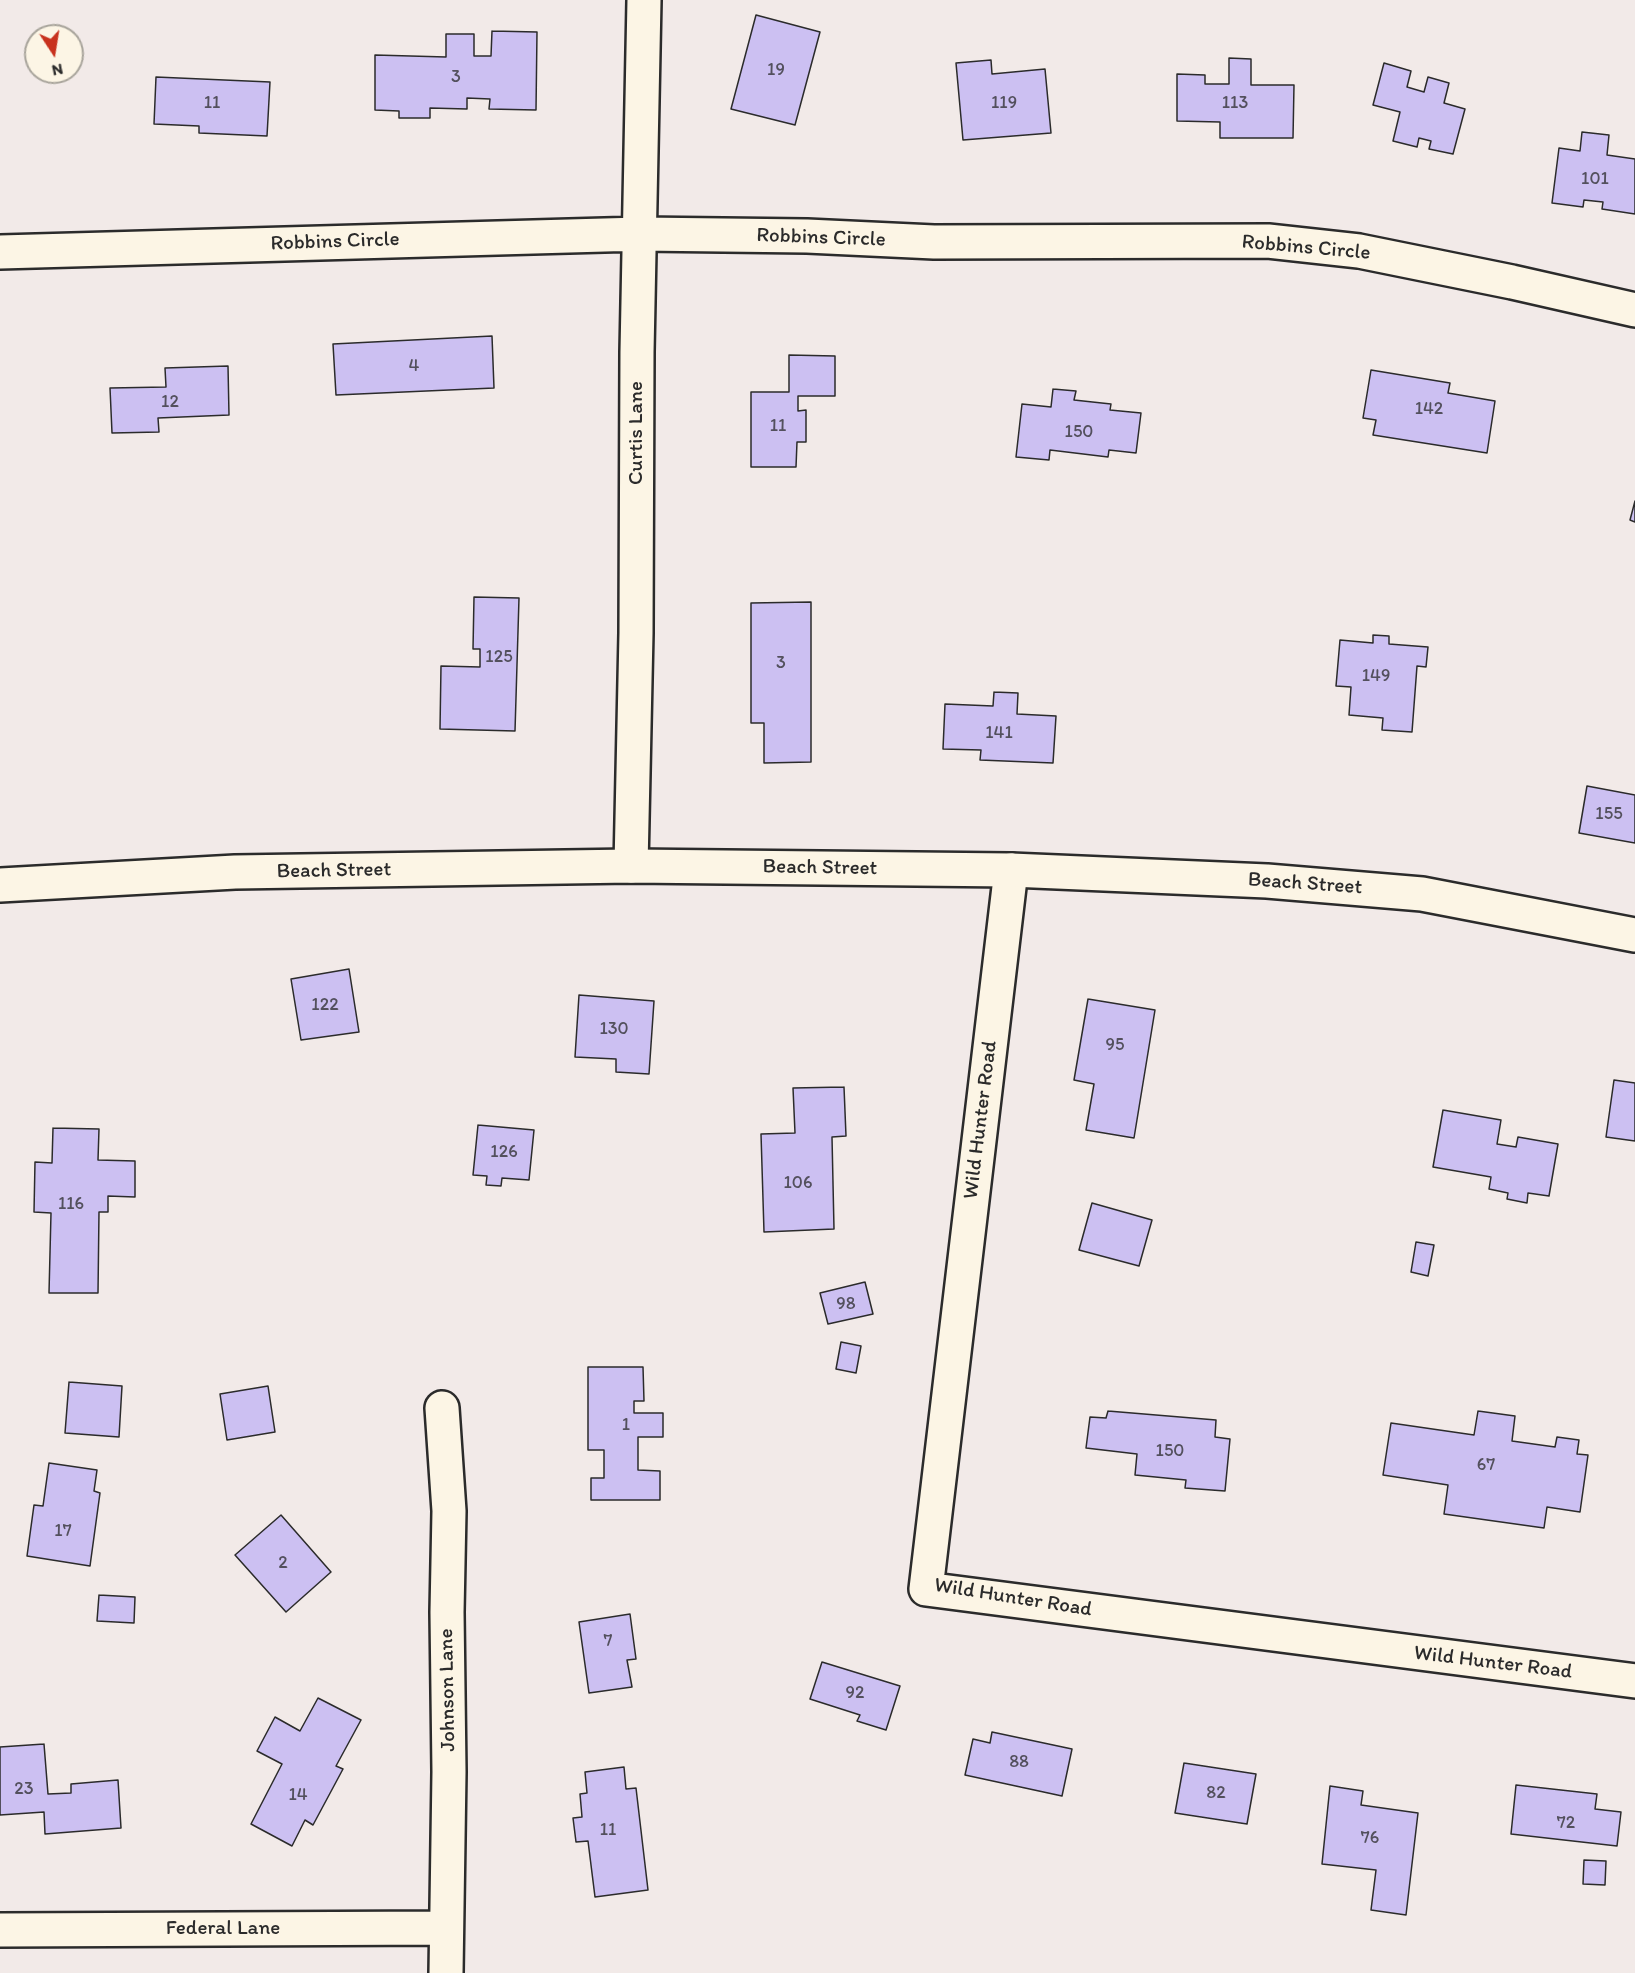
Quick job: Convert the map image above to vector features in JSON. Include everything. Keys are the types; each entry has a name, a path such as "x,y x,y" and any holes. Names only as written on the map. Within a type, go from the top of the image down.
{"street":[{"name":"Curtis Lane","path":"631,866 644,0"},
{"name":"Robbins Circle","path":"0,252 640,234 807,236 934,242 1268,241 1359,251 1635,310"},
{"name":"Beach Street","path":"0,885 235,872 631,866 1011,870 1267,881 1422,894 1635,934"},
{"name":"Wild Hunter Road","path":"1011,870 926,1589 1635,1681"},
{"name":"Johnson Lane","path":"442,1408 448,1511 449,1772 446,1973"},
{"name":"Federal Lane","path":"0,1930 446,1928"}],"building":[{"path":"756,15 820,32 795,125 731,109"},
{"path":"492,31 537,32 536,110 489,109 490,99 467,98 467,109 430,108 430,118 399,118 399,111 375,110 375,55 446,57 446,34 474,34 474,56 491,56"},
{"path":"1229,58 1251,59 1251,85 1294,85 1293,138 1220,138 1220,122 1177,121 1177,74 1205,75 1205,84 1229,84"},
{"path":"991,60 992,74 1045,69 1051,133 963,140 956,63"},
{"path":"1384,63 1411,71 1407,87 1424,92 1428,77 1449,83 1444,103 1465,109 1453,154 1429,149 1431,141 1419,138 1417,147 1393,141 1400,112 1373,105"},
{"path":"156,77 270,82 267,136 199,133 199,126 154,124"},
{"path":"1582,132 1609,135 1607,155 1635,159 1635,214 1602,209 1603,202 1584,200 1583,207 1552,203 1559,148 1580,151"},
{"path":"492,336 494,388 336,395 333,344"},
{"path":"789,355 835,356 835,396 798,396 798,411 806,410 806,442 797,442 796,467 751,467 751,392 789,392"},
{"path":"228,366 229,415 158,418 159,432 112,433 110,388 166,387 165,368"},
{"path":"1371,370 1450,383 1448,393 1495,401 1487,453 1373,435 1376,420 1363,418"},
{"path":"1053,389 1076,391 1074,400 1111,404 1110,410 1141,413 1136,453 1109,450 1108,457 1050,450 1049,460 1016,457 1022,404 1051,407"},
{"path":"1635,501 1635,522 1630,520"},
{"path":"474,597 519,598 515,731 440,729 441,666 480,667 480,649 473,649"},
{"path":"811,602 811,762 764,763 764,723 751,723 751,603"},
{"path":"1373,635 1389,636 1389,644 1428,647 1426,667 1417,666 1412,732 1382,730 1383,718 1349,715 1351,687 1336,686 1340,640 1373,643"},
{"path":"994,692 1018,693 1017,714 1056,716 1053,763 980,760 981,750 943,749 945,704 993,706"},
{"path":"1587,786 1635,795 1635,843 1579,833"},
{"path":"349,969 359,1032 301,1040 291,979"},
{"path":"579,995 654,1001 649,1074 616,1072 616,1059 575,1057"},
{"path":"1088,999 1155,1010 1134,1138 1086,1130 1094,1084 1074,1080"},
{"path":"1614,1080 1635,1083 1635,1141 1606,1137"},
{"path":"844,1087 846,1136 832,1137 834,1229 764,1232 761,1134 795,1133 793,1088"},
{"path":"1443,1110 1501,1120 1497,1144 1516,1147 1518,1137 1558,1144 1549,1196 1528,1193 1527,1203 1507,1199 1508,1193 1489,1189 1491,1177 1433,1167"},
{"path":"478,1125 534,1130 529,1180 502,1178 501,1186 486,1185 487,1176 473,1175"},
{"path":"53,1128 99,1129 98,1160 135,1161 135,1197 108,1196 108,1212 99,1212 98,1293 49,1293 51,1213 34,1212 35,1162 52,1163"},
{"path":"1092,1203 1152,1220 1139,1266 1079,1250"},
{"path":"1416,1242 1434,1245 1428,1276 1411,1272"},
{"path":"865,1282 873,1314 828,1324 820,1293"},
{"path":"841,1342 861,1346 856,1373 836,1369"},
{"path":"588,1367 643,1367 644,1401 634,1401 634,1413 663,1413 663,1437 638,1437 638,1470 660,1471 660,1500 591,1500 591,1478 604,1478 604,1450 588,1450"},
{"path":"69,1382 122,1386 119,1437 65,1433"},
{"path":"268,1386 275,1432 227,1440 220,1394"},
{"path":"1108,1411 1216,1420 1215,1437 1230,1439 1225,1491 1185,1488 1186,1480 1135,1475 1137,1454 1086,1448 1090,1417 1106,1418"},
{"path":"1478,1411 1515,1416 1512,1441 1555,1447 1557,1437 1579,1440 1577,1454 1588,1455 1580,1512 1547,1507 1544,1528 1444,1514 1448,1485 1383,1475 1391,1423 1474,1435"},
{"path":"49,1463 97,1470 94,1491 100,1493 90,1566 27,1556 34,1505 43,1506"},
{"path":"281,1515 331,1572 286,1612 235,1555"},
{"path":"99,1595 135,1597 134,1623 97,1621"},
{"path":"630,1614 636,1659 627,1660 632,1687 589,1693 579,1622"},
{"path":"822,1662 900,1686 886,1730 857,1721 860,1715 810,1699"},
{"path":"318,1698 361,1720 336,1766 343,1769 313,1825 305,1820 292,1846 251,1824 282,1764 257,1751 275,1717 300,1731"},
{"path":"992,1732 1072,1749 1062,1796 965,1775 973,1739 990,1743"},
{"path":"44,1744 48,1794 71,1793 71,1784 118,1780 121,1828 45,1834 44,1812 0,1815 0,1747"},
{"path":"1184,1763 1256,1774 1247,1824 1175,1813"},
{"path":"624,1767 626,1789 636,1788 648,1890 595,1897 588,1841 576,1842 573,1818 582,1817 580,1794 587,1793 585,1772"},
{"path":"1516,1785 1597,1794 1595,1809 1621,1812 1617,1846 1511,1834"},
{"path":"1330,1786 1363,1791 1361,1805 1418,1813 1406,1915 1371,1910 1376,1870 1322,1864"},
{"path":"1584,1860 1606,1861 1605,1885 1583,1884"}]}
